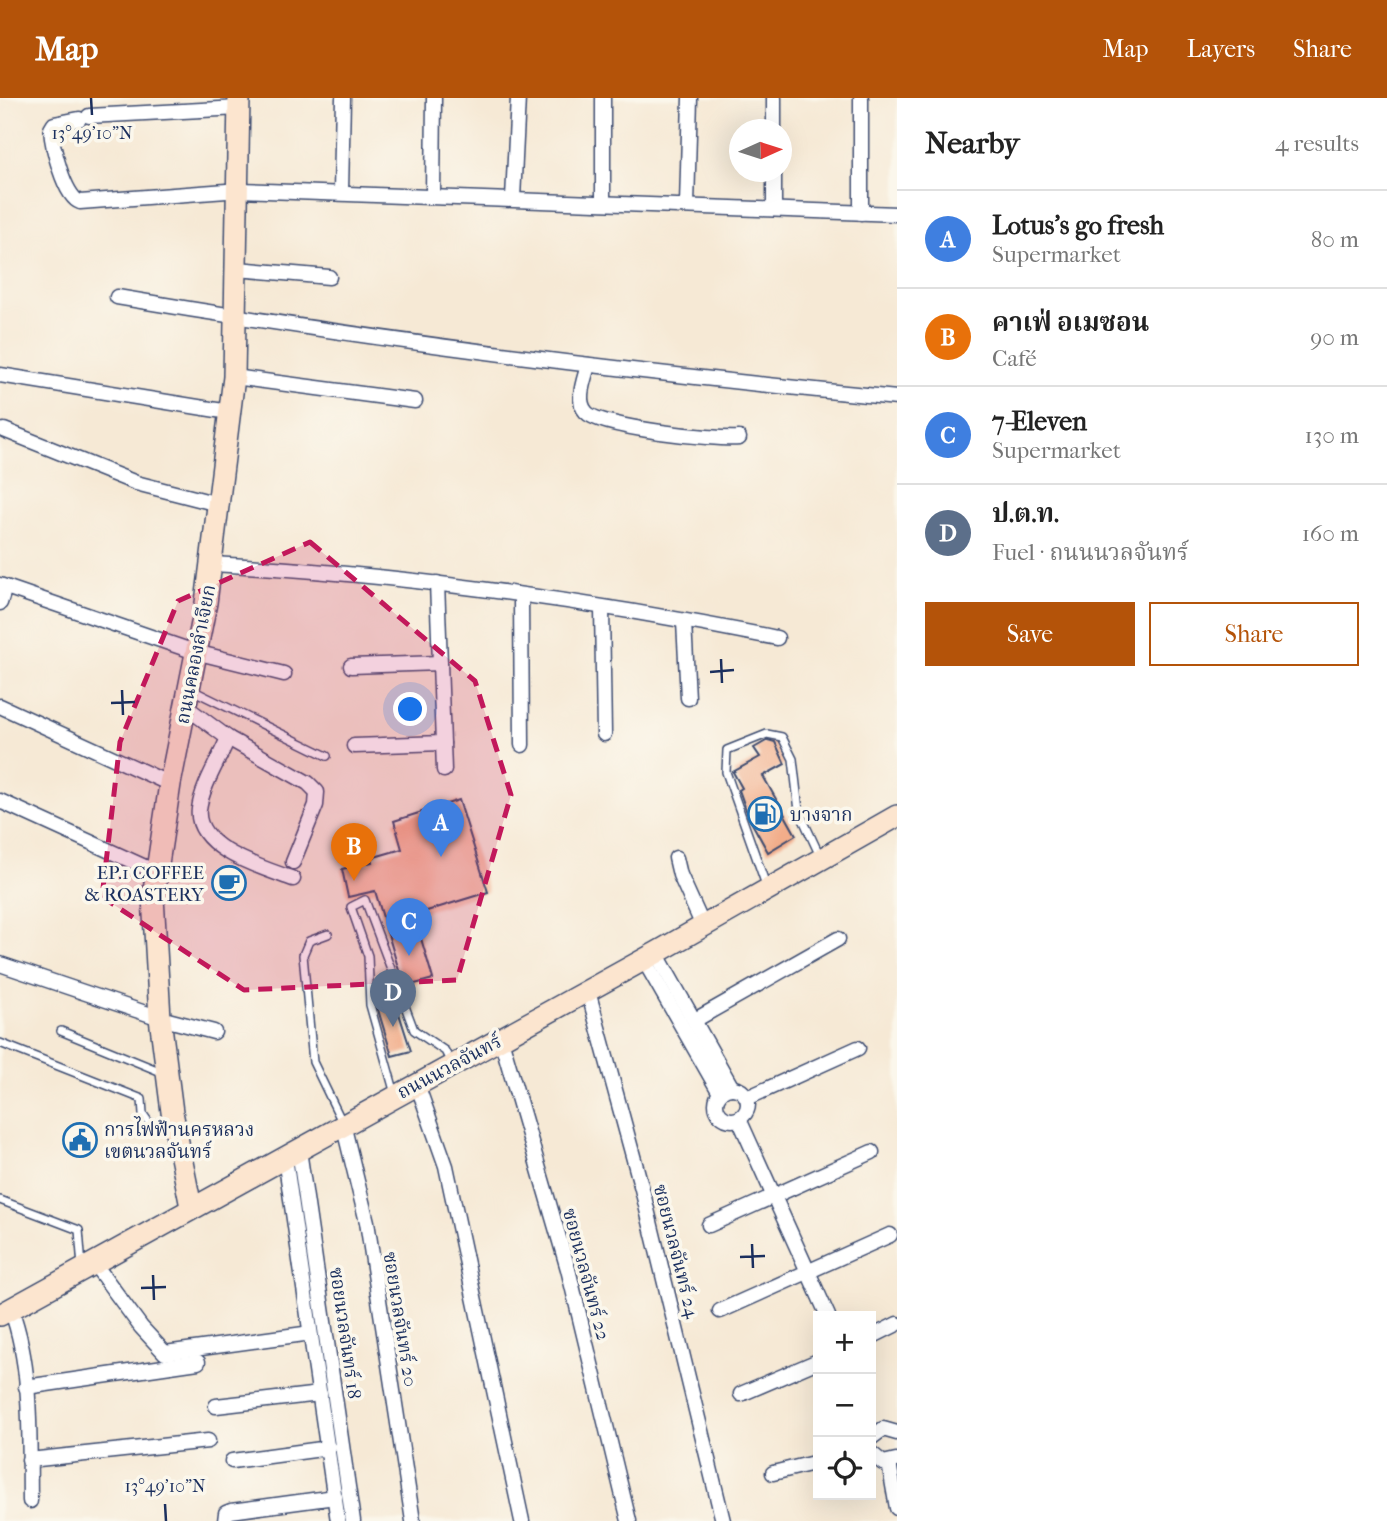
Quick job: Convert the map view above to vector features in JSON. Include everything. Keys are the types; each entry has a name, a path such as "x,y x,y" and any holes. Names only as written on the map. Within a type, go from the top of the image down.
{"street":[{"path":"341,192 343,98"},
{"path":"433,195 434,98"},
{"path":"513,198 518,98"},
{"path":"603,98 603,202"},
{"path":"687,205 690,98"},
{"path":"774,98 774,119"},
{"path":"861,98 861,213"},
{"path":"239,103 84,118 54,124 51,129 64,183 74,200 240,190 897,214"},
{"name":"ถนนคลองลำเจียก","path":"191,1207 174,1123 160,1018 155,948 156,872 212,564 234,377 240,190 239,103"},
{"path":"774,182 774,209"},
{"path":"237,269 328,277"},
{"path":"117,297 236,317 588,365 897,398"},
{"path":"588,365 581,397 589,415 650,431 739,438"},
{"path":"0,375 229,412"},
{"path":"234,377 415,401"},
{"path":"4,430 136,484 218,504"},
{"path":"212,564 309,569 437,583 777,638"},
{"path":"437,583 444,770"},
{"path":"0,603 3,586 195,652 284,674"},
{"path":"521,596 522,745"},
{"path":"602,608 604,734"},
{"path":"684,622 688,698"},
{"path":"351,666 440,663"},
{"path":"188,698 228,738 308,783 317,792 293,862"},
{"path":"0,706 170,784"},
{"path":"228,738 199,808 200,827 210,839 242,859 293,879"},
{"path":"354,746 443,743"},
{"path":"0,800 156,872"},
{"name":"ถนนนวลจันทร์","path":"5,1312 191,1207 588,991 897,816"},
{"path":"676,858 680,875 704,926"},
{"path":"695,1020 838,939"},
{"path":"650,956 695,1020 726,1091"},
{"path":"650,956 726,1091"},
{"path":"0,964 160,1018 214,1032"},
{"name":"ซอยนวลจันทร์ 24","path":"588,991 642,1189 723,1521"},
{"name":"ซอยนวลจันทร์ 22","path":"500,1039 568,1269 629,1521"},
{"path":"747,1098 858,1048"},
{"path":"417,1084 446,1166 522,1521"},
{"path":"740,1090 747,1098 748,1109 739,1119 726,1120 718,1113 716,1102 726,1091 740,1090"},
{"path":"739,1119 826,1311"},
{"name":"ซอยนวลจันทร์ 20","path":"344,1124 367,1222 412,1521"},
{"path":"709,1225 872,1152"},
{"path":"292,1154 338,1521"},
{"name":"ซอยนวลจันทร์ 18","path":"292,1154 353,1521"},
{"path":"720,1311 890,1235"},
{"path":"88,1265 166,1353 304,1334"},
{"path":"5,1312 22,1347 30,1501"},
{"path":"876,1334 897,1324"},
{"path":"26,1387 198,1362"},
{"path":"741,1394 813,1363"},
{"path":"216,1406 320,1394"},
{"path":"876,1434 889,1429 897,1433"},
{"path":"29,1460 208,1441"},
{"path":"232,1461 329,1448"},
{"path":"876,1460 893,1461 897,1508"},
{"path":"773,1472 813,1463"},
{"path":"225,1521 226,1513 231,1511 335,1497"}],"lane":[{"path":"188,698 327,756"},
{"path":"767,889 726,772 727,750 767,734 782,737 793,760 799,811 820,858"},
{"path":"395,1096 370,1005 368,956 351,907 365,900 414,1030 445,1052 452,1065"},
{"path":"328,934 309,940 304,946 304,969 313,1062 344,1124"},
{"path":"61,1031 167,1074"},
{"path":"0,1043 142,1099 142,1114 150,1124 174,1123"},
{"path":"0,1200 79,1230 88,1265"}],"highlighted area":[{"path":"310,542 475,681 511,795 457,980 244,990 102,897 120,742 178,601"}],"building":[{"name":"บางจาก","path":"768,740 775,742 785,764 763,776 796,835 768,852 749,818 739,790 742,788 733,772 760,757 754,748"},
{"path":"459,800 488,892 414,915 433,979 404,987 375,891 348,897 342,869 372,862 371,858 402,849 394,821"},
{"path":"394,998 411,1051 392,1056 376,1003"}],"place":[{"name":"บางจาก","path":"765,814"},
{"name":"Lotus's go fresh","path":"441,857"},
{"name":"คาเฟ่ อเมซอน","path":"354,881"},
{"name":"EP.1 COFFEE & ROASTERY","path":"229,883"},
{"name":"7-Eleven","path":"409,956"},
{"name":"ป.ต.ท.","path":"393,1027"},
{"name":"การไฟฟ้านครหลวง เขตนวลจันทร์","path":"80,1140"}]}
